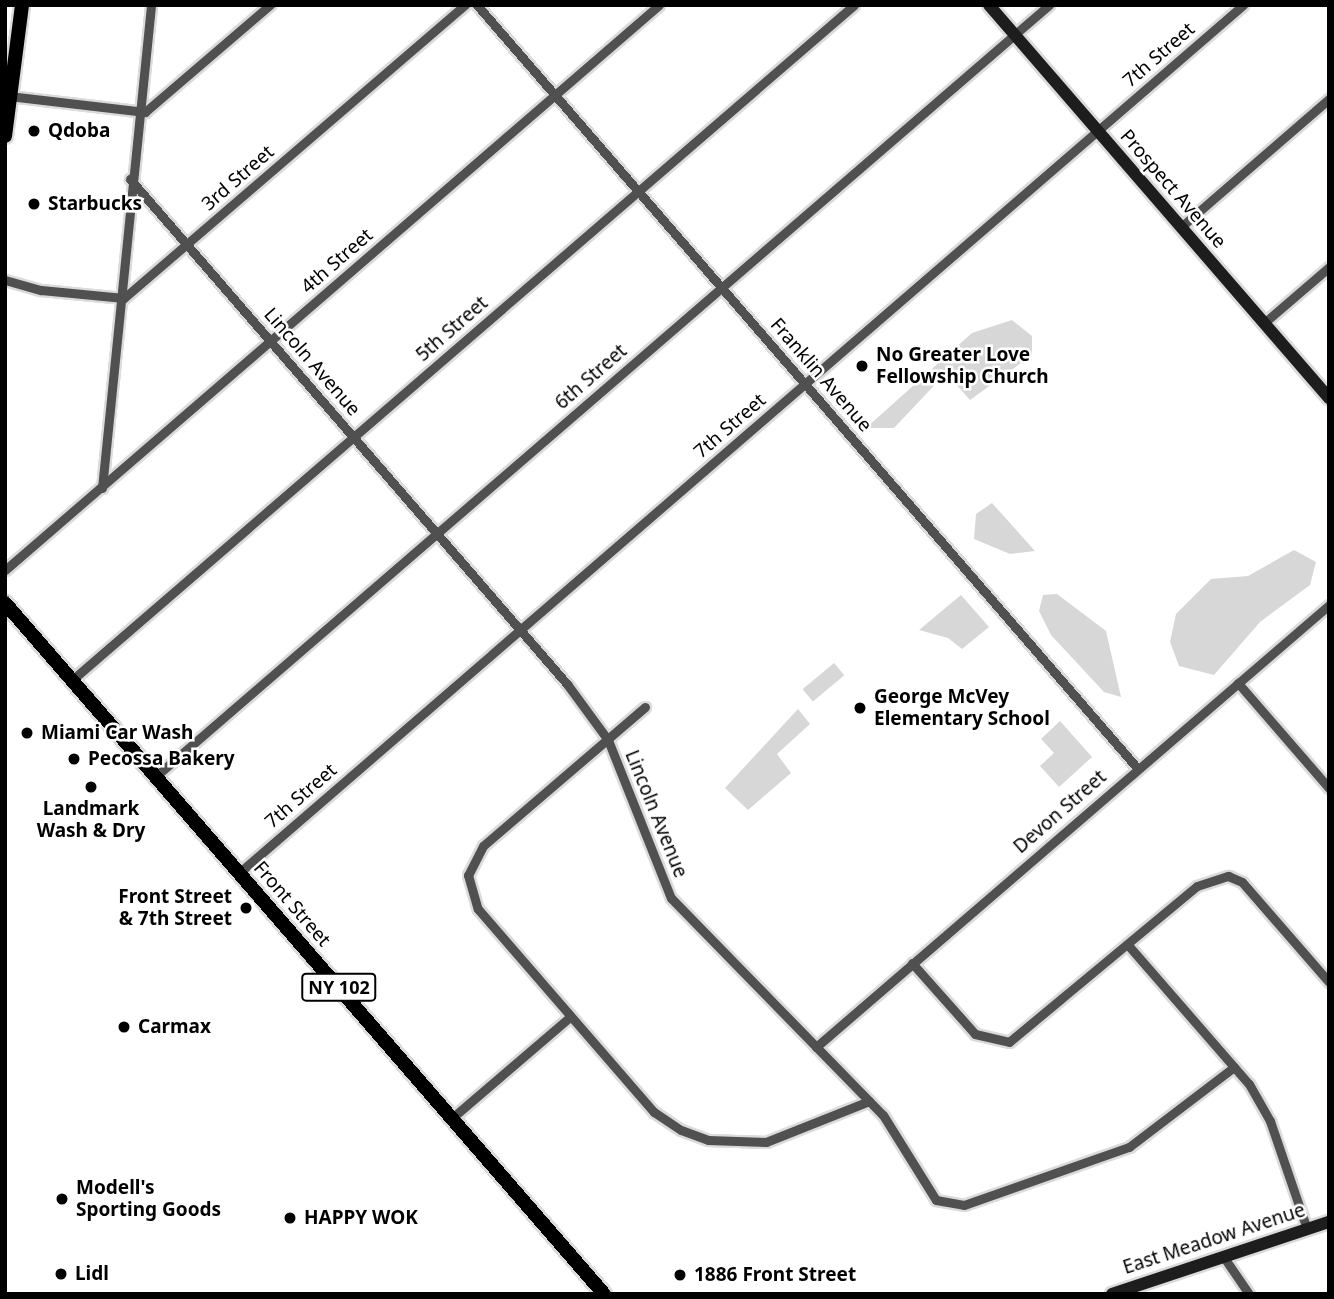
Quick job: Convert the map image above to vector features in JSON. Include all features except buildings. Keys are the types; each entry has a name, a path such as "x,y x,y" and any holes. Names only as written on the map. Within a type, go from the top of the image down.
{"main road":[{"path":"5,136 22,5"},
{"name":"Front Street","path":"5,603 604,1294"}],"street":[{"path":"102,488 117,298 151,5"},
{"path":"9,96 145,113 270,5"},
{"name":"3rd Street","path":"117,298 187,245 466,5"},
{"name":"Franklin Avenue","path":"477,5 1138,769"},
{"name":"4th Street","path":"5,570 659,5"},
{"name":"5th Street","path":"72,680 854,5"},
{"name":"Prospect Avenue","path":"989,5 1329,398"},
{"name":"6th Street","path":"156,776 1049,5"},
{"name":"7th Street","path":"240,872 1243,5"},
{"path":"1181,227 1329,99"},
{"name":"Lincoln Avenue","path":"130,179 520,630 608,740 671,898 869,1101 901,1140 924,1188 936,1200 964,1205 1129,1147 1234,1067"},
{"path":"1264,323 1329,267"},
{"path":"5,280 41,290 117,298"},
{"name":"Devon Street","path":"816,1047 1329,605"},
{"path":"1238,683 1329,788"},
{"path":"645,707 483,846 468,875 470,894 570,1017 653,1112 708,1140 766,1142 869,1101"},
{"path":"912,963 975,1034 1003,1044 1025,1034 1197,886 1228,876 1242,882 1329,982"},
{"path":"1128,945 1234,1067 1270,1121 1307,1229"},
{"path":"452,1118 570,1017"},
{"name":"East Meadow Avenue","path":"1112,1294 1329,1222"},
{"path":"1223,1255 1249,1294"}],"shaded area":[{"path":"1012,320 1032,336 1032,355 970,400 946,373 894,428 866,428 972,333"},
{"path":"992,503 1035,551 1010,554 974,539 976,514"},
{"path":"1294,550 1316,562 1310,585 1260,622 1214,675 1179,666 1170,642 1176,614 1211,579 1248,576"},
{"path":"1057,594 1106,631 1121,697 1104,692 1051,635 1039,611 1043,595"},
{"path":"961,595 989,627 962,649 948,638 919,630"},
{"path":"834,663 844,675 813,702 803,689"},
{"path":"798,709 810,724 777,754 791,773 748,810 725,788"},
{"path":"1060,721 1092,757 1059,787 1040,766 1054,753 1041,739"}],"place":[{"name":"Qdoba","path":"34,131"},
{"name":"Starbucks","path":"34,204"},
{"name":"No Greater Love Fellowship Church","path":"862,366"},
{"name":"George McVey Elementary School","path":"860,708"},
{"name":"Miami Car Wash","path":"27,733"},
{"name":"Pecossa Bakery","path":"74,759"},
{"name":"Landmark Wash & Dry","path":"91,787"},
{"name":"Front Street & 7th Street","path":"246,908"},
{"name":"Carmax","path":"124,1027"},
{"name":"Modell's Sporting Goods","path":"62,1199"},
{"name":"HAPPY WOK","path":"290,1218"},
{"name":"Lidl","path":"61,1274"},
{"name":"1886 Front Street","path":"680,1275"}]}
